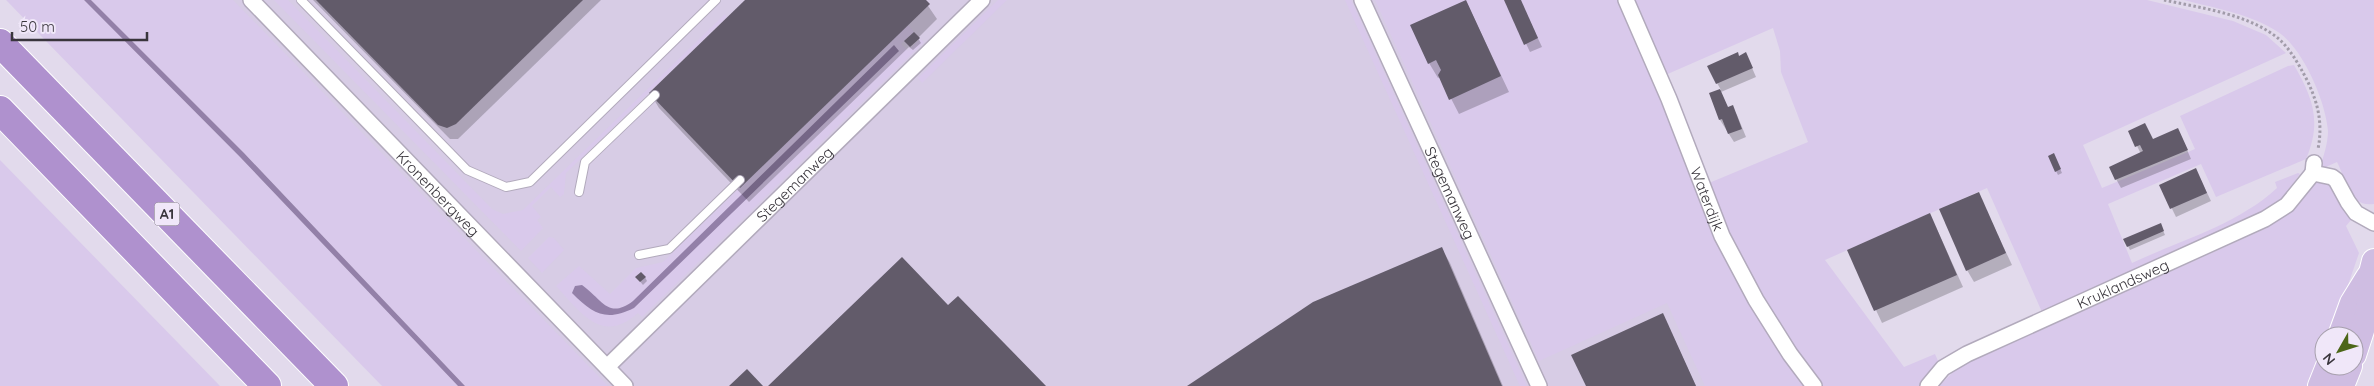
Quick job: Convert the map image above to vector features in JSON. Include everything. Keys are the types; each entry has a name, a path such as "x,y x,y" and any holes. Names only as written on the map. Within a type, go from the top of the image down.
{"highway":[{"name":"A1","path":"0,42 334,386"},
{"path":"0,110 267,386"}],"main road":[{"path":"2344,326 2352,303 2372,267"},
{"path":"2363,326 2368,312 2372,267"}],"street":[{"name":"Kronenbergweg","path":"251,0 625,386"},
{"name":"Stegemanweg","path":"1362,0 1539,386"},
{"name":"Waterdijk","path":"1626,0 1669,99 1725,243 1765,314 1790,354 1814,386"},
{"name":"Stegemanweg","path":"607,367 979,1"},
{"path":"2313,168 2336,180 2356,212 2374,223"},
{"name":"Kruklandsweg","path":"1928,386 1943,368 1967,354 2265,219 2287,204 2313,168"}],"lane":[{"path":"301,0 467,170 506,187 530,182 716,0"},
{"path":"578,192 585,162 655,95"},
{"path":"639,255 670,249 740,180"}],"path":[{"path":"2164,0 2204,8 2242,20 2272,34 2284,44 2300,68 2318,107 2320,137 2313,168"}],"shaded area":[{"path":"6,0 84,0 240,157 458,386 382,386"},
{"path":"84,0 91,0 244,153 465,386 458,386 240,157"},
{"path":"91,0 233,0 608,386 465,386 244,153"},
{"path":"199,0 1547,0 1716,386 576,386"},
{"path":"274,0 288,0 492,209 503,214 523,210 725,14 727,17 566,173 564,194 560,197 551,187 532,206 541,217 537,220 543,228 521,251"},
{"path":"998,0 1007,0 922,83 918,78"},
{"path":"1345,0 1351,0 1527,386 1520,386"},
{"path":"1375,0 1621,0 1695,175 1808,386 1705,386 1667,303 1539,361"},
{"path":"1631,0 2147,0 2233,21 2266,35 2286,53 2083,145 2102,188 2195,149 2180,116 2288,66 2294,65 2306,88 2313,110 2314,133 2306,159 2216,197 2201,164 2108,204 2132,263 2226,222 2261,201 2277,188 2275,182 2298,173 2300,174 2282,199 2259,216 2042,312 1987,188 1825,260 1904,367 1935,354 1938,361 1919,386 1819,386 1742,267 1709,183 1808,142 1781,72 1780,51 1773,28 1663,76"},
{"path":"2184,0 2374,0 2374,204 2359,202 2354,197 2346,184 2337,162 2323,170 2320,168 2328,136 2323,106 2312,77 2296,50 2287,40 2278,32 2256,21 2232,12"},
{"path":"908,25 914,32 901,44 908,51 920,39 924,42 642,317 638,313 625,322 614,326 603,326 583,315 556,286 579,266 610,294 636,268 663,262"},
{"path":"894,45 899,51 634,308 615,315 600,314 593,311 572,293 575,286 582,285 611,308 624,306 633,301"},
{"path":"0,160 220,386 0,386"},
{"path":"2314,183 2332,183 2343,208 2351,220 2346,226 2359,253 2336,326 2314,326 2314,376 2318,376 2314,386 1939,386 1956,369 1970,362 2267,228 2288,213"},
{"path":"549,237 554,238 564,250 542,273 528,258"}],"building":[{"path":"316,0 583,0 456,124 447,128 438,125"},
{"path":"745,0 926,0 930,4 740,188 649,93"},
{"path":"1466,0 1501,76 1449,100 1438,75 1441,70 1436,60 1428,64 1410,25"},
{"path":"1504,0 1521,0 1538,38 1524,45"},
{"path":"914,32 920,38 910,47 904,41"},
{"path":"1738,52 1739,56 1746,52 1753,68 1716,84 1707,66"},
{"path":"1720,89 1728,107 1733,105 1742,129 1728,134 1722,119 1719,120 1709,93"},
{"path":"2145,123 2153,139 2178,128 2188,150 2115,180 2109,167 2143,151 2140,145 2135,147 2128,131"},
{"path":"2054,153 2061,169 2055,172 2048,156"},
{"path":"2196,168 2207,193 2170,209 2159,185"},
{"path":"1979,192 2006,253 1966,271 1939,209"},
{"path":"1930,213 1957,275 1874,311 1847,250"},
{"path":"2161,223 2164,231 2127,247 2123,239"},
{"path":"1442,247 1502,386 1187,386 1313,302"},
{"path":"902,257 948,305 958,296 1046,386 768,386"},
{"path":"641,272 646,277 640,282 635,277"},
{"path":"1663,313 1696,386 1586,386 1571,355"},
{"path":"747,369 763,386 729,386"}]}
